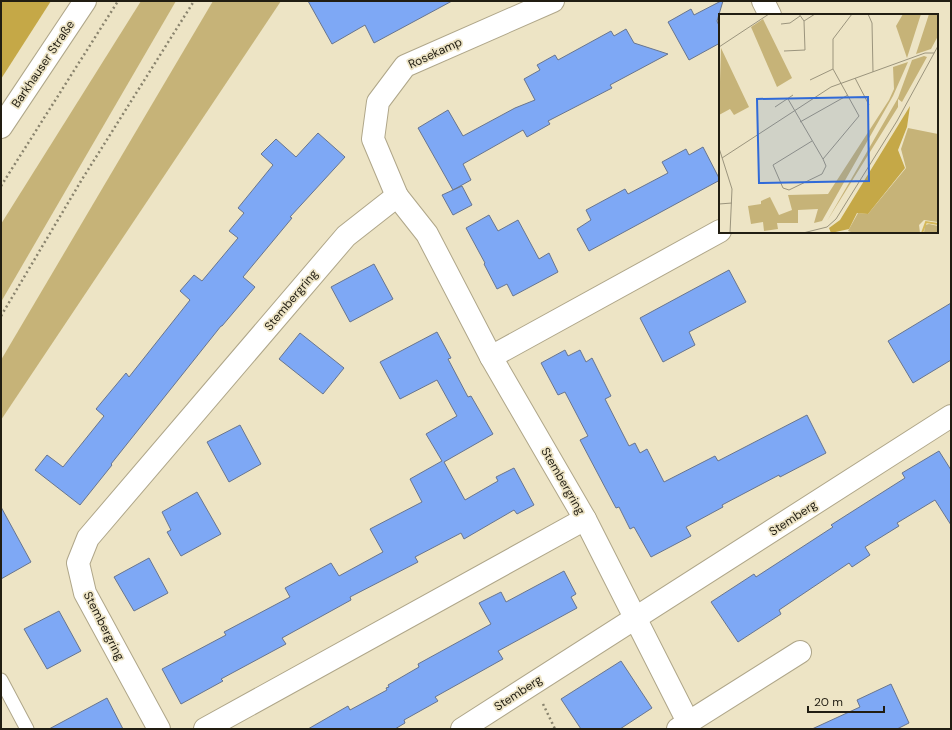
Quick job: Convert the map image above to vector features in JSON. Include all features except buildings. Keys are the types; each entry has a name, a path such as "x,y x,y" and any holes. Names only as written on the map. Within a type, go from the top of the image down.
{"street":[{"name":"Barkhauser Straße","path":"1,127 85,1"},
{"name":"Rosekamp","path":"397,196 373,138 378,102 405,66 553,1"},
{"path":"763,1 770,14"},
{"name":"Stembergring","path":"159,729 85,593 78,563 88,538 346,236 397,196 427,234 491,357 585,519 635,619"},
{"path":"491,357 719,232"},
{"name":"Stemberg","path":"462,729 951,416"},
{"name":"Stembergring","path":"205,729 585,519"},
{"path":"635,619 683,726 800,652"}],"lane":[{"path":"1,680 27,729"}],"path":[{"path":"1,186 118,1"},
{"path":"1,316 81,181 194,1"}],"shaded area":[{"path":"1,1 51,1 1,79"},
{"path":"141,1 176,1 1,302 1,224"},
{"path":"213,1 281,1 1,420 1,360"}]}
